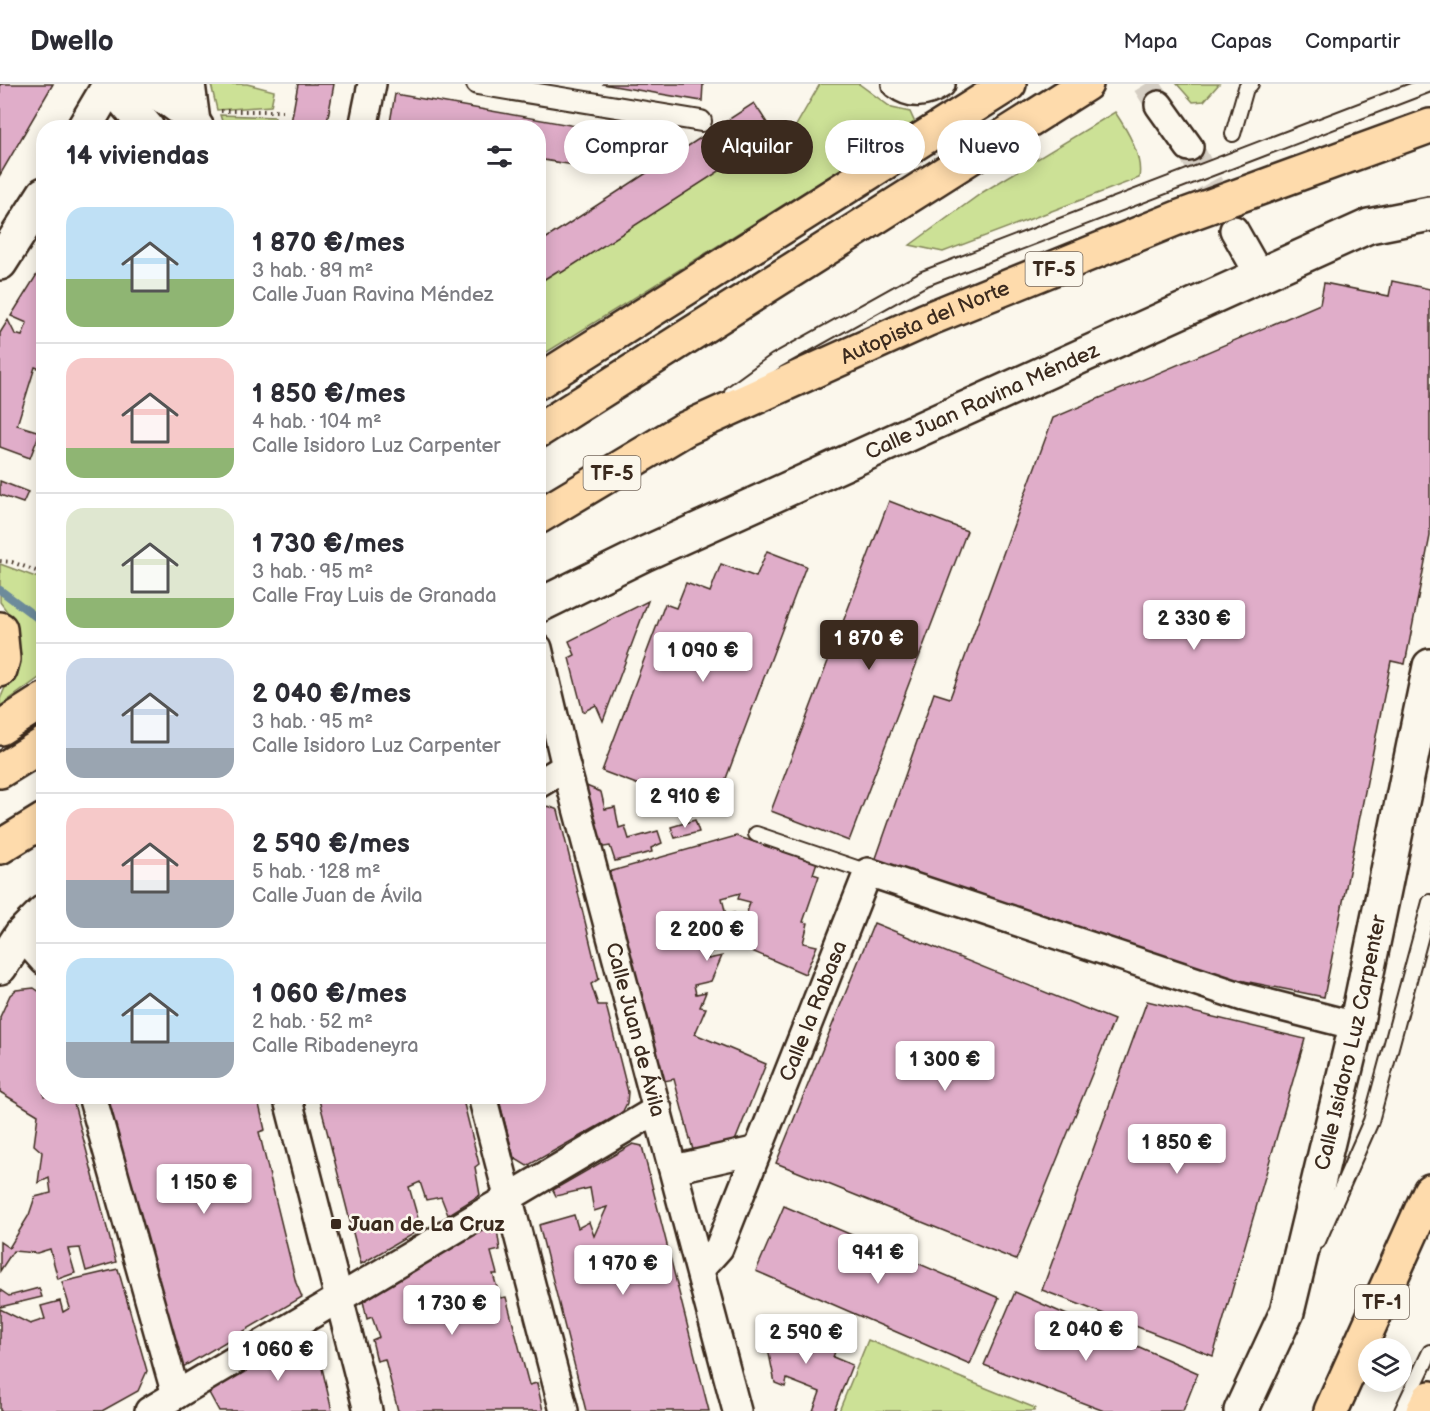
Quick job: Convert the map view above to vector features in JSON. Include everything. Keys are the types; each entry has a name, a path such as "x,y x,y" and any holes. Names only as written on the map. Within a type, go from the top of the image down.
{"highway":[{"path":"546,377 1009,84"},
{"path":"546,425 1086,84"},
{"name":"Autopista del Norte","path":"546,512 685,429 926,320 1180,218 1430,126"},
{"path":"0,629 3,659 0,670"},
{"path":"0,728 36,705"},
{"path":"0,771 36,749"},
{"path":"4,850 36,826"},
{"name":"TF-1","path":"1331,1411 1430,1191"},
{"path":"1423,1411 1430,1398"}],"street":[{"path":"110,84 128,84 151,89 173,103 192,111"},
{"path":"89,120 110,84"},
{"path":"110,84 140,120"},
{"path":"365,120 372,84"},
{"path":"477,84 701,121"},
{"path":"896,84 906,92 929,92 941,84"},
{"path":"1159,105 1189,147"},
{"path":"0,263 36,207"},
{"name":"Calle Juan Ravina Méndez","path":"546,602 644,554 1369,226 1430,214"},
{"path":"1234,230 1260,276"},
{"name":"Calle Isidoro Luz Carpenter","path":"1241,1411 1287,1312 1356,1026 1430,666"},
{"name":"Calle Juan de Ávila","path":"546,682 566,767 701,1268 737,1411"},
{"path":"546,779 566,767"},
{"path":"868,872 1243,997 1356,1026"},
{"name":"Calle la Rabasa","path":"701,1268 719,1248 868,872"},
{"path":"0,967 32,923"},
{"path":"94,1104 176,1395"},
{"path":"289,1104 368,1411"},
{"path":"484,1104 564,1411"},
{"path":"149,1411 508,1195 658,1109"},
{"path":"674,1169 758,1150"}],"lane":[{"path":"1233,134 1246,88 1251,84"},
{"path":"685,429 776,361 923,279 1430,84"},
{"path":"756,834 868,872"},
{"path":"1287,1312 1371,1121 1430,902"},
{"path":"1402,1411 1430,1352"}],"path":[{"path":"192,111 284,111"},
{"path":"0,561 12,562 36,571"}],"green space":[{"path":"211,84 247,84 274,91 271,106 217,110"},
{"path":"820,84 859,84 892,108 910,112 914,120 825,120 825,174 833,174 546,353 546,278 559,270 561,273 715,174 813,174 813,120 799,120"},
{"path":"1177,84 1219,84 1204,101 1193,102"},
{"path":"1115,112 1136,152 1139,161 1139,178 943,252 910,245 983,192 1013,174 1041,174 1041,157"},
{"path":"220,115 275,117 275,120 222,120"},
{"path":"0,564 36,577 36,680 0,706 0,699 13,670 17,636 9,614 0,602"},
{"path":"868,1340 1035,1408 1034,1411 839,1411"}],"building":[{"path":"0,84 53,84 0,175"},
{"path":"298,84 334,84 327,120 291,120"},
{"path":"602,84 703,84 702,101"},
{"path":"395,94 542,120 390,120"},
{"path":"754,103 765,120 728,120"},
{"path":"546,121 564,124 564,163 546,160"},
{"path":"701,138 701,174 715,174 561,273 559,270 546,278 546,238 645,174 689,174 689,145"},
{"path":"36,276 36,367 17,425 36,431 36,442 30,458 0,447 0,333 8,320 15,334 22,336 27,323 11,316"},
{"path":"1392,281 1430,289 1430,536 1405,664 1391,661 1324,997 1219,976 875,861 934,693 950,698 1053,418 1320,304 1324,283 1389,296"},
{"path":"0,481 28,492 23,503 0,495"},
{"path":"889,501 967,531 849,841 771,811"},
{"path":"767,551 806,566 713,813 602,771 665,604 676,608 686,583 710,592 721,564 756,577"},
{"path":"648,601 603,721 596,705 583,712 569,658 575,655 569,641"},
{"path":"584,785 601,792 605,809 615,807 619,828 625,826 629,839 658,831 662,843 651,848 652,852 615,861 610,846 598,848"},
{"path":"546,807 558,810 599,979 591,984 598,1005 606,1005 628,1092 627,1103 623,1111 527,1166 514,1158 500,1104 546,1104"},
{"path":"695,820 699,832 675,838 671,827"},
{"path":"736,836 817,862 813,874 819,876 803,922 808,923 803,943 817,946 805,974 738,945 750,902 738,899 740,893 722,898 726,915 734,913 727,939 706,943 708,959 722,956 711,981 694,985 696,994 706,992 700,1007 706,1008 695,1034 766,1064 733,1146 693,1150 674,1079 659,1082 605,873"},
{"path":"874,923 1114,1020 1016,1260 776,1163"},
{"path":"36,989 36,1104 74,1104 116,1262 86,1271 80,1248 68,1249 75,1273 58,1279 50,1249 37,1253 13,1251 0,1271 0,1242 9,1248 29,1215 35,1197 51,1193 49,1178 38,1183 42,1152 34,1145 38,1115 0,1092 0,1017 10,995 16,990"},
{"path":"1147,1001 1305,1039 1213,1356 1042,1290"},
{"path":"106,1104 259,1104 265,1130 259,1132 296,1283 302,1297 183,1367 175,1365"},
{"path":"320,1104 464,1104 479,1164 475,1167 480,1195 448,1215 441,1197 426,1200 420,1182 409,1187 421,1229 361,1264"},
{"path":"633,1144 642,1146 709,1411 586,1411 539,1225 574,1215 578,1228 589,1222 594,1236 607,1207 594,1211 590,1188 556,1196 553,1190"},
{"path":"784,1206 999,1298 970,1364 756,1271"},
{"path":"489,1226 497,1229 500,1250 491,1252 497,1274 493,1274 500,1298 506,1297 529,1385 537,1383 543,1411 398,1411 385,1359 377,1361 372,1340 379,1337 372,1317 367,1319 363,1301"},
{"path":"118,1269 147,1371 138,1391 102,1411 0,1411 0,1309 30,1324 45,1319 41,1306 60,1301 63,1312 70,1308 62,1282"},
{"path":"39,1288 42,1297 0,1307 0,1290 9,1296"},
{"path":"1015,1292 1198,1373 1183,1411 1104,1411 984,1365"},
{"path":"762,1320 836,1349 833,1357 852,1365 834,1411 813,1411 820,1392 787,1379 785,1387 775,1383"},
{"path":"313,1329 332,1411 219,1411 207,1389"}],"waterway":[{"path":"0,590 36,617"}],"tunnel":[{"path":"1146,84 1159,105"},
{"path":"1189,147 1228,219"}],"place":[{"name":"Juan de La Cruz","path":"336,1224"}]}
